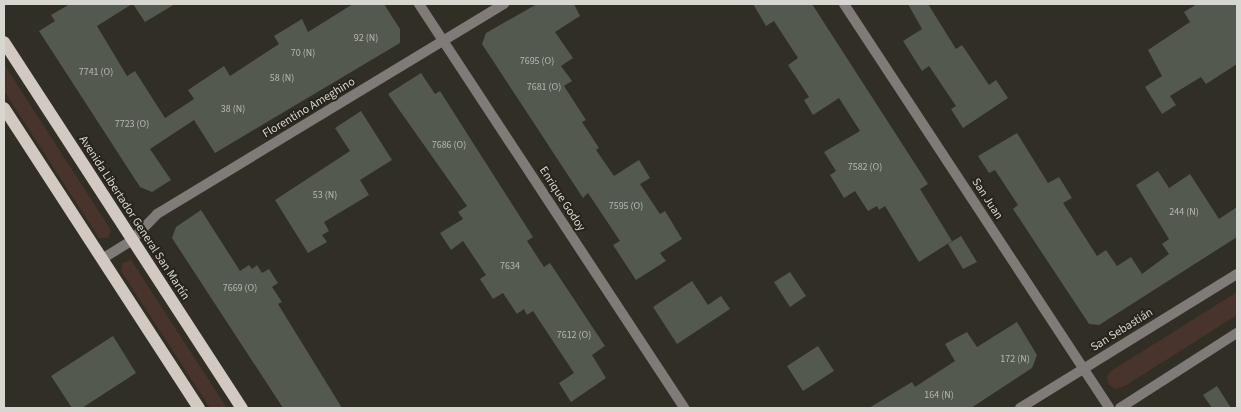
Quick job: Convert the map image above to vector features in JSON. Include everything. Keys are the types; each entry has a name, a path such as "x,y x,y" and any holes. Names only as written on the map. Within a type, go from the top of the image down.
{"main road":[{"name":"Avenida Libertador General San Martín","path":"4,42 242,408"},
{"path":"4,108 198,408"}],"street":[{"name":"Enrique Godoy","path":"419,4 684,408"},
{"name":"Florentino Ameghino","path":"102,259 132,240 157,214 504,4"},
{"name":"San Juan","path":"844,4 1109,408"},
{"name":"San Sebastián","path":"1020,408 1237,274"},
{"path":"1120,408 1237,333"}],"shaded area":[{"path":"4,64 111,230 108,238 99,238 4,91"},
{"path":"131,260 227,408 210,408 121,271 122,263"},
{"path":"1237,292 1237,315 1125,386 1115,389 1108,384 1107,376 1111,371"}],"building":[{"path":"70,4 132,4 97,26 127,76 135,71 165,118 194,99 188,90 224,66 230,76 279,44 274,36 302,19 308,32 353,4 384,4 400,29 400,43 215,153 194,120 150,149 171,180 152,192 140,187 39,31 55,21 51,15"},
{"path":"133,4 175,4 145,22"},
{"path":"537,4 574,4 580,16 555,32 573,58 561,66 572,81 564,86 586,120 582,122 599,148 596,150 614,176 639,160 650,178 640,184 660,214 665,211 682,239 660,253 666,261 636,280 613,245 620,241 588,193 583,198 482,44 486,33"},
{"path":"753,4 812,4 928,184 920,189 952,241 919,262 885,206 879,210 877,206 868,211 855,191 844,198 830,175 836,171 824,152 860,131 839,98 813,115 804,100 809,97 788,65 798,58 774,21 766,26"},
{"path":"908,4 928,4 956,49 962,45 989,85 996,80 1008,98 963,128 951,109 956,106 929,66 922,71 903,41 922,29"},
{"path":"1197,4 1237,4 1237,64 1206,84 1201,77 1170,96 1176,105 1162,114 1145,87 1162,76 1148,50 1190,22 1184,12"},
{"path":"421,73 435,94 440,91 533,237 527,241 544,267 550,263 605,346 592,355 606,378 571,402 559,383 574,373 533,311 527,315 524,309 517,314 503,293 493,299 480,279 486,275 463,241 451,250 440,233 463,219 458,212 467,206 388,94"},
{"path":"361,111 392,160 360,180 369,195 324,222 329,231 322,235 327,242 308,253 275,200 350,151 335,128"},
{"path":"1017,133 1048,183 1059,177 1072,198 1063,203 1097,256 1106,250 1117,266 1131,257 1142,274 1169,254 1162,244 1169,239 1136,185 1158,171 1169,188 1190,174 1219,219 1237,207 1237,237 1099,325 1089,324 1013,209 1018,205 995,170 989,173 978,156"},
{"path":"201,210 240,271 249,265 252,269 257,265 262,273 269,269 278,283 272,287 282,302 278,304 342,408 283,408 172,238 176,227"},
{"path":"961,236 977,262 963,269 948,244"},
{"path":"790,272 806,296 790,307 774,282"},
{"path":"692,281 708,305 721,296 730,309 677,344 653,307"},
{"path":"1017,322 1037,355 1032,368 971,408 869,408 912,382 915,387 955,361 945,344 967,332 977,347"},
{"path":"113,336 136,373 82,408 72,408 51,376"},
{"path":"818,346 834,371 803,391 787,366"},
{"path":"1217,386 1231,408 1212,408 1203,395"}]}
